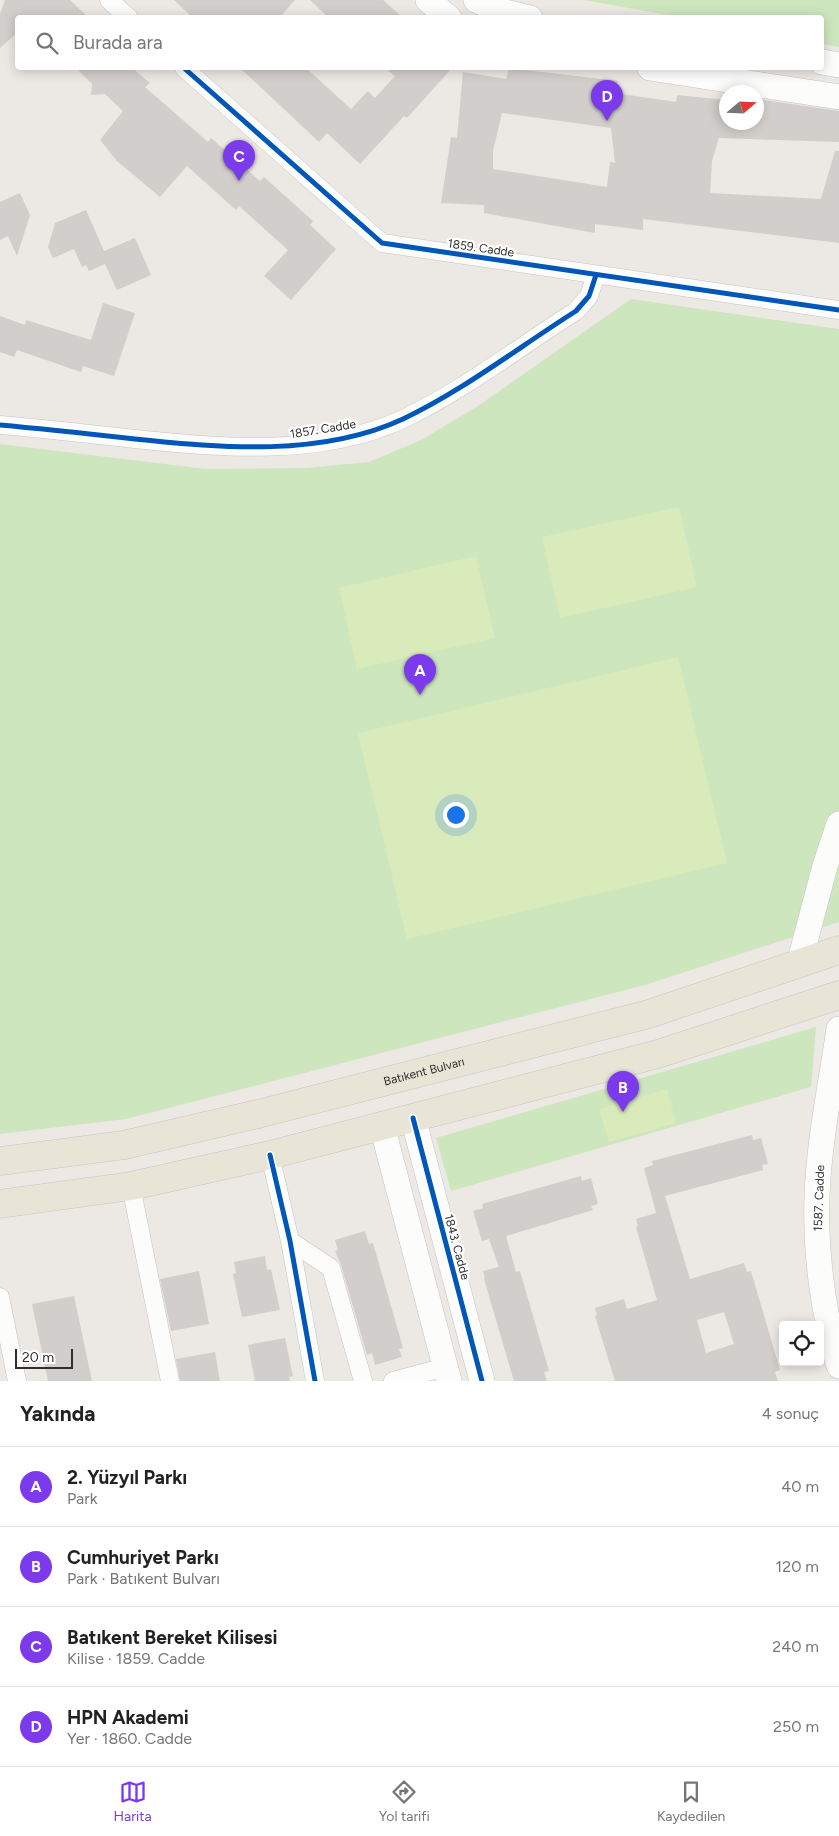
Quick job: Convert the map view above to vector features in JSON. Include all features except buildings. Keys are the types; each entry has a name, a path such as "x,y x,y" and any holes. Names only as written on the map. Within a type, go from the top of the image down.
{"main road":[{"name":"Batıkent Bulvarı","path":"0,1161 124,1145 258,1114 649,1014 839,950"},
{"path":"0,1204 131,1186 270,1155 658,1054 839,995"}],"street":[{"path":"109,0 126,15"},
{"path":"428,0 445,15"},
{"path":"476,0 516,15"},
{"path":"824,62 839,65"},
{"name":"1859. Cadde","path":"186,70 382,243 839,310"},
{"path":"663,70 839,97"},
{"name":"1857. Cadde","path":"0,425 223,448 296,444 369,431 402,419 440,399 576,311 589,296 596,275"},
{"path":"799,964 825,866 839,824"},
{"name":"1587. Cadde","path":"839,1030 819,1173 817,1212 824,1295 839,1366"},
{"name":"1843. Cadde","path":"413,1118 482,1381"},
{"path":"382,1126 447,1374 393,1381"},
{"path":"270,1155 290,1241 315,1381"},
{"path":"131,1186 170,1381"},
{"path":"290,1241 331,1268 363,1381"},
{"path":"0,1297 17,1381"}],"green space":[{"path":"584,0 839,0 839,47 824,44 824,15 668,15"},
{"path":"631,299 839,329 839,922 645,985 126,1119 0,1134 0,444 206,469 306,468 369,462 421,440 478,406"},
{"path":"679,507 697,587 560,618 542,537"},
{"path":"476,556 495,638 357,669 339,588"},
{"path":"678,657 727,863 407,939 358,733"},
{"path":"816,1027 811,1087 451,1191 436,1138"},
{"path":"667,1089 676,1123 609,1142 599,1109"}],"cycle path":[{"path":"186,70 382,243 839,310"},
{"path":"0,425 236,447 271,447 305,444 339,439 372,431 426,408 470,382 576,311 589,296 596,275"},
{"path":"413,1118 482,1381"},
{"path":"270,1155 290,1241 315,1381"}],"place":[{"name":"HPN Akademi","path":"607,121"},
{"name":"Batıkent Bereket Kilisesi","path":"239,181"},
{"name":"2. Yüzyıl Parkı","path":"420,695"},
{"name":"Cumhuriyet Parkı","path":"623,1112"}]}
